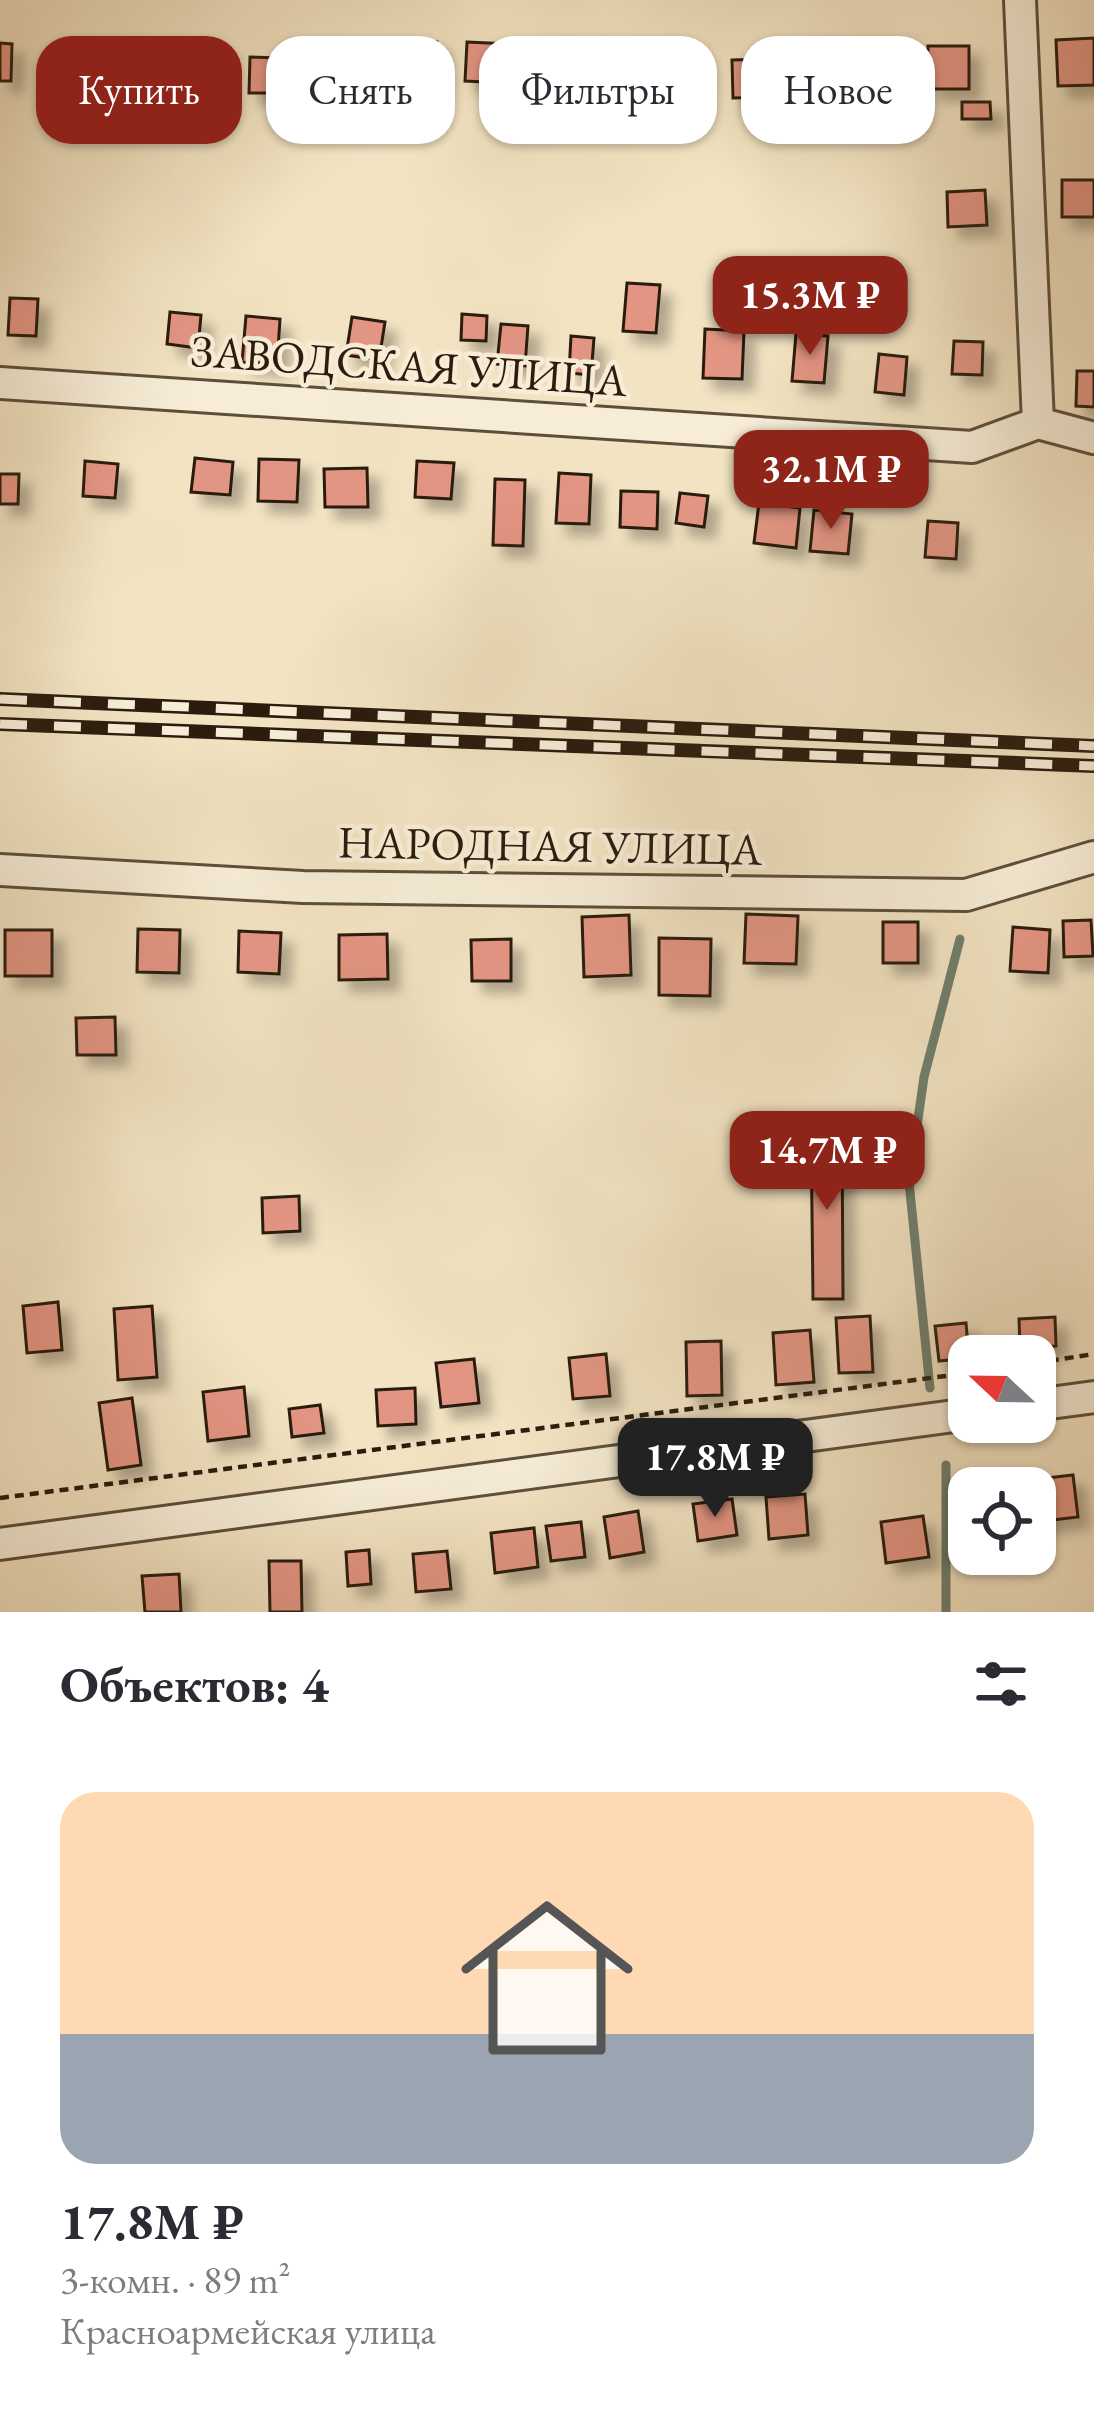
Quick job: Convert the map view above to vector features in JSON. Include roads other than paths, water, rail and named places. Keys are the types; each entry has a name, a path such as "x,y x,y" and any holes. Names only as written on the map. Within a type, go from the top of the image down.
{"street":[{"path":"1020,0 1038,423 1094,438"},
{"name":"ЗАВОДСКАЯ УЛИЦА","path":"0,382 972,447 1038,423"},
{"name":"НАРОДНАЯ УЛИЦА","path":"0,870 303,887 966,895 1094,856"},
{"path":"1056,1402 1094,1397"},
{"path":"0,1544 948,1417"}],"waterway":[{"path":"930,1388 909,1182 924,1077 960,939"},
{"path":"946,1465 946,1612"}],"railway":[{"path":"0,699 1094,746"},
{"path":"0,724 1094,766"}]}
